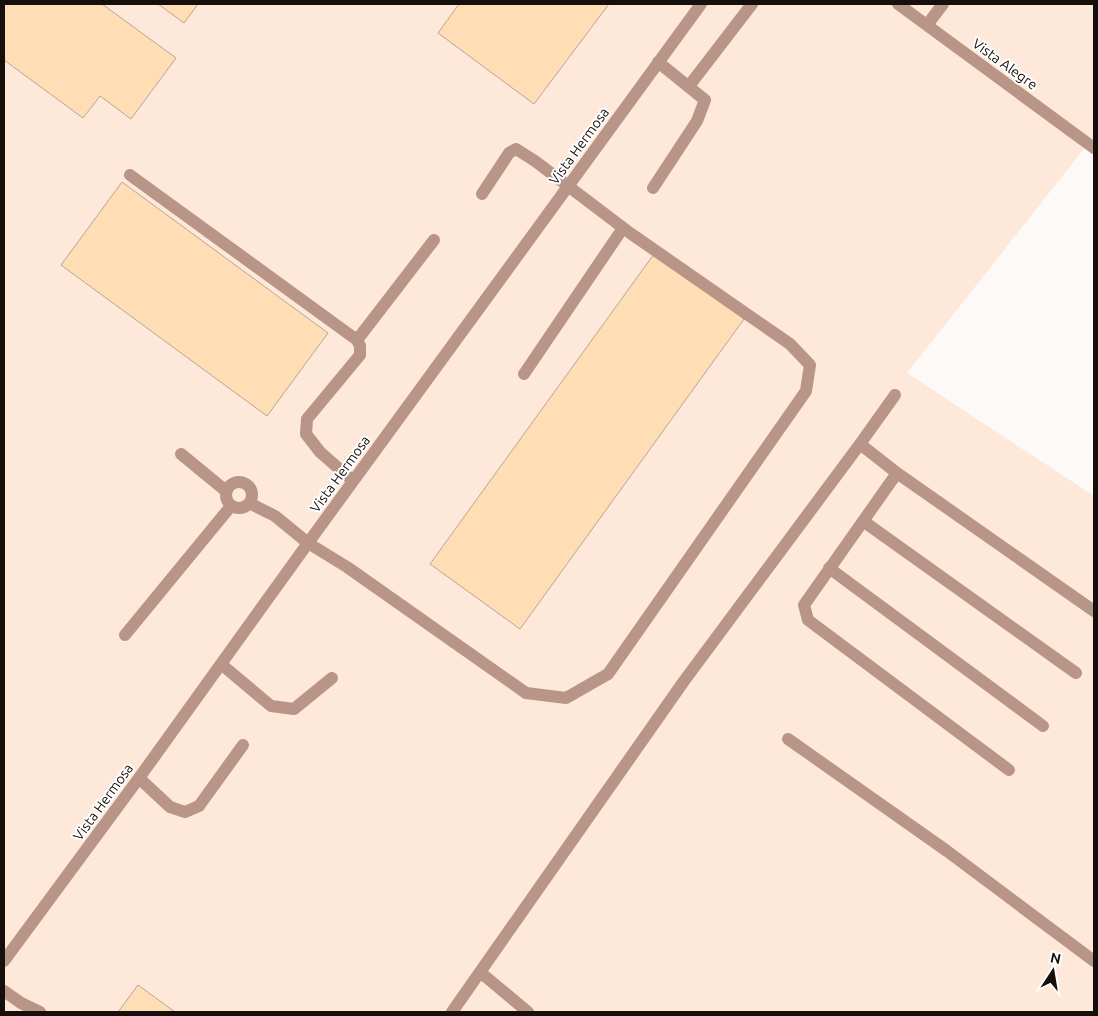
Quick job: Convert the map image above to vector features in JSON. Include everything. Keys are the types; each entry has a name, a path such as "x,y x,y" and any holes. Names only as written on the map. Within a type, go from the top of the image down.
{"street":[{"name":"Vista Hermosa","path":"4,962 701,4"},
{"path":"689,86 752,4"},
{"name":"Vista Alegre","path":"898,4 1094,148"},
{"path":"927,25 943,4"},
{"path":"653,188 697,121 705,100 658,62"},
{"path":"249,503 275,516 308,543 347,567 526,693 566,698 608,674 806,391 810,365 790,344 623,228 516,149 508,153 482,194"},
{"path":"130,175 357,340 360,346 360,355 307,419 306,434 320,452 353,481"},
{"path":"524,374 623,228"},
{"path":"357,340 434,240"},
{"path":"452,1012 684,680 895,395"},
{"path":"860,444 897,474 1094,611"},
{"path":"181,454 226,491"},
{"path":"897,474 804,605 808,620 1009,770"},
{"path":"245,484 250,489 252,497 249,503 241,509 231,506 226,500 226,491 231,485 245,484"},
{"path":"125,635 231,506"},
{"path":"863,520 1076,673"},
{"path":"829,568 1043,726"},
{"path":"221,664 271,706 294,710 332,678"},
{"path":"788,739 947,851 1094,961"},
{"path":"139,778 170,807 185,812 199,806 243,745"},
{"path":"480,972 528,1012"},
{"path":"4,991 21,1003 40,1012"}],"shaded area":[{"path":"4,4 1094,4 1094,136 907,373 1094,496 1094,1012 4,1012"}],"building":[{"path":"4,4 102,4 176,58 131,119 100,96 83,118 4,60"},
{"path":"158,4 198,4 184,23"},
{"path":"459,4 609,4 534,104 438,33"},
{"path":"122,182 328,333 267,416 61,265"},
{"path":"654,254 744,319 520,629 430,564"},
{"path":"138,985 175,1012 118,1012"}]}
